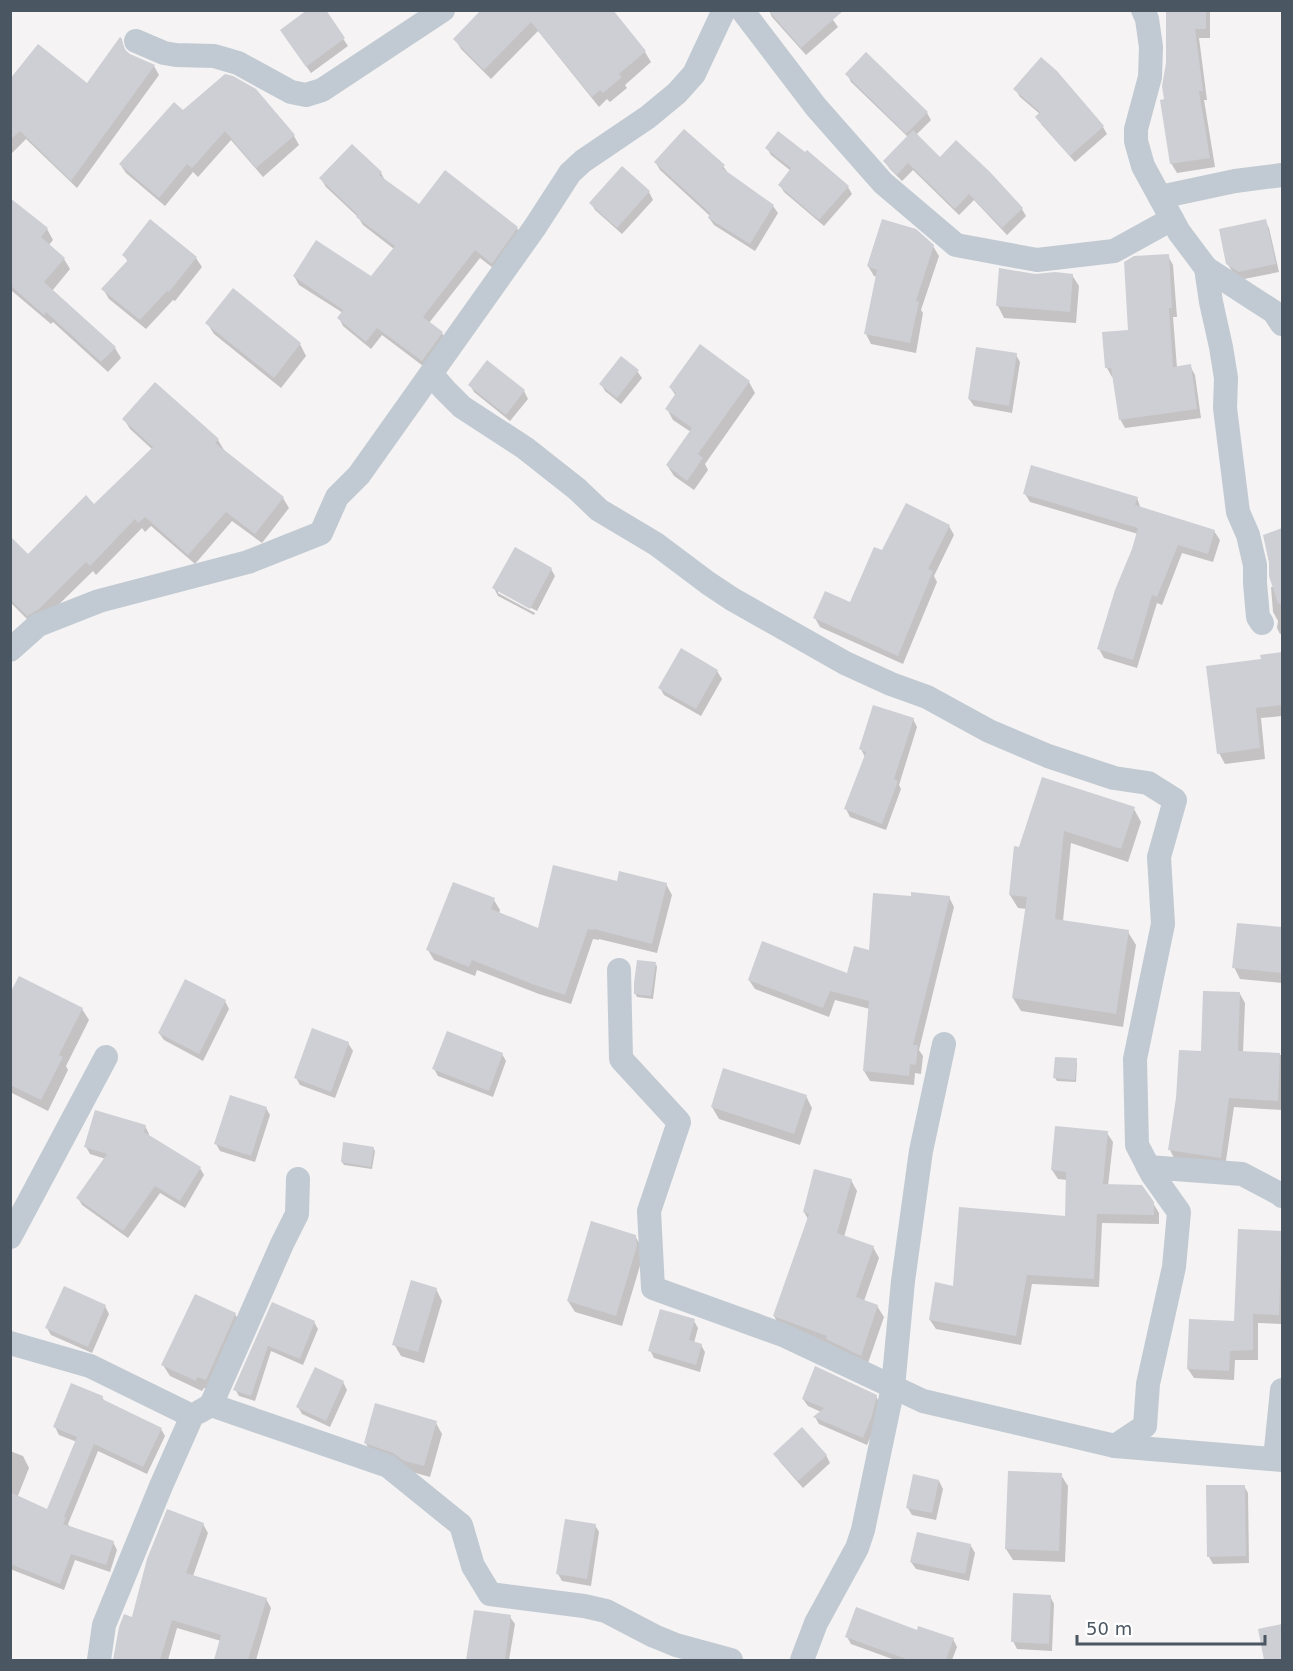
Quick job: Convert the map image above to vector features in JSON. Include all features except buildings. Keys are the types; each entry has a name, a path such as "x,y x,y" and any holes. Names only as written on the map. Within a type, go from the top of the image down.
{"street":[{"path":"136,40 164,53 214,56 238,63 291,92 306,95 322,90 443,10"},
{"path":"10,650 38,625 99,601 248,562 321,533 337,497 359,475 535,227 570,173 583,161 648,117 677,93 694,74 724,10"},
{"path":"742,10 816,107 883,183 957,245 1036,260 1114,251 1172,219"},
{"path":"1143,10 1147,19 1151,48 1150,77 1136,129 1136,141 1143,166 1179,232 1206,268 1274,312 1282,324"},
{"path":"1160,197 1235,181 1282,175"},
{"path":"1206,268 1226,378 1225,408 1238,512 1248,535 1253,555 1258,617 1262,623"},
{"path":"431,374 462,407 525,447 599,510 656,544 732,599 845,663 927,697 989,731 1048,756 1114,778 1148,783 1175,800 1159,857 1163,924 1135,1059 1137,1145 1148,1167 1179,1212 1173,1268 1148,1384 1146,1426 1115,1446"},
{"path":"619,970 621,1059 679,1122 649,1211 653,1288 783,1335 923,1401 1115,1446 1279,1459 1282,1390"},
{"path":"802,1660 816,1623 857,1548 863,1530 893,1387 903,1281 921,1151 944,1044"},
{"path":"10,1237 106,1057"},
{"path":"1148,1167 1242,1174 1282,1196"},
{"path":"99,1660 104,1625 161,1486 201,1411 297,1214 298,1179"},
{"path":"10,1343 90,1366 201,1411 387,1466 461,1525 473,1566 490,1594 606,1611 676,1645 731,1660"}]}
